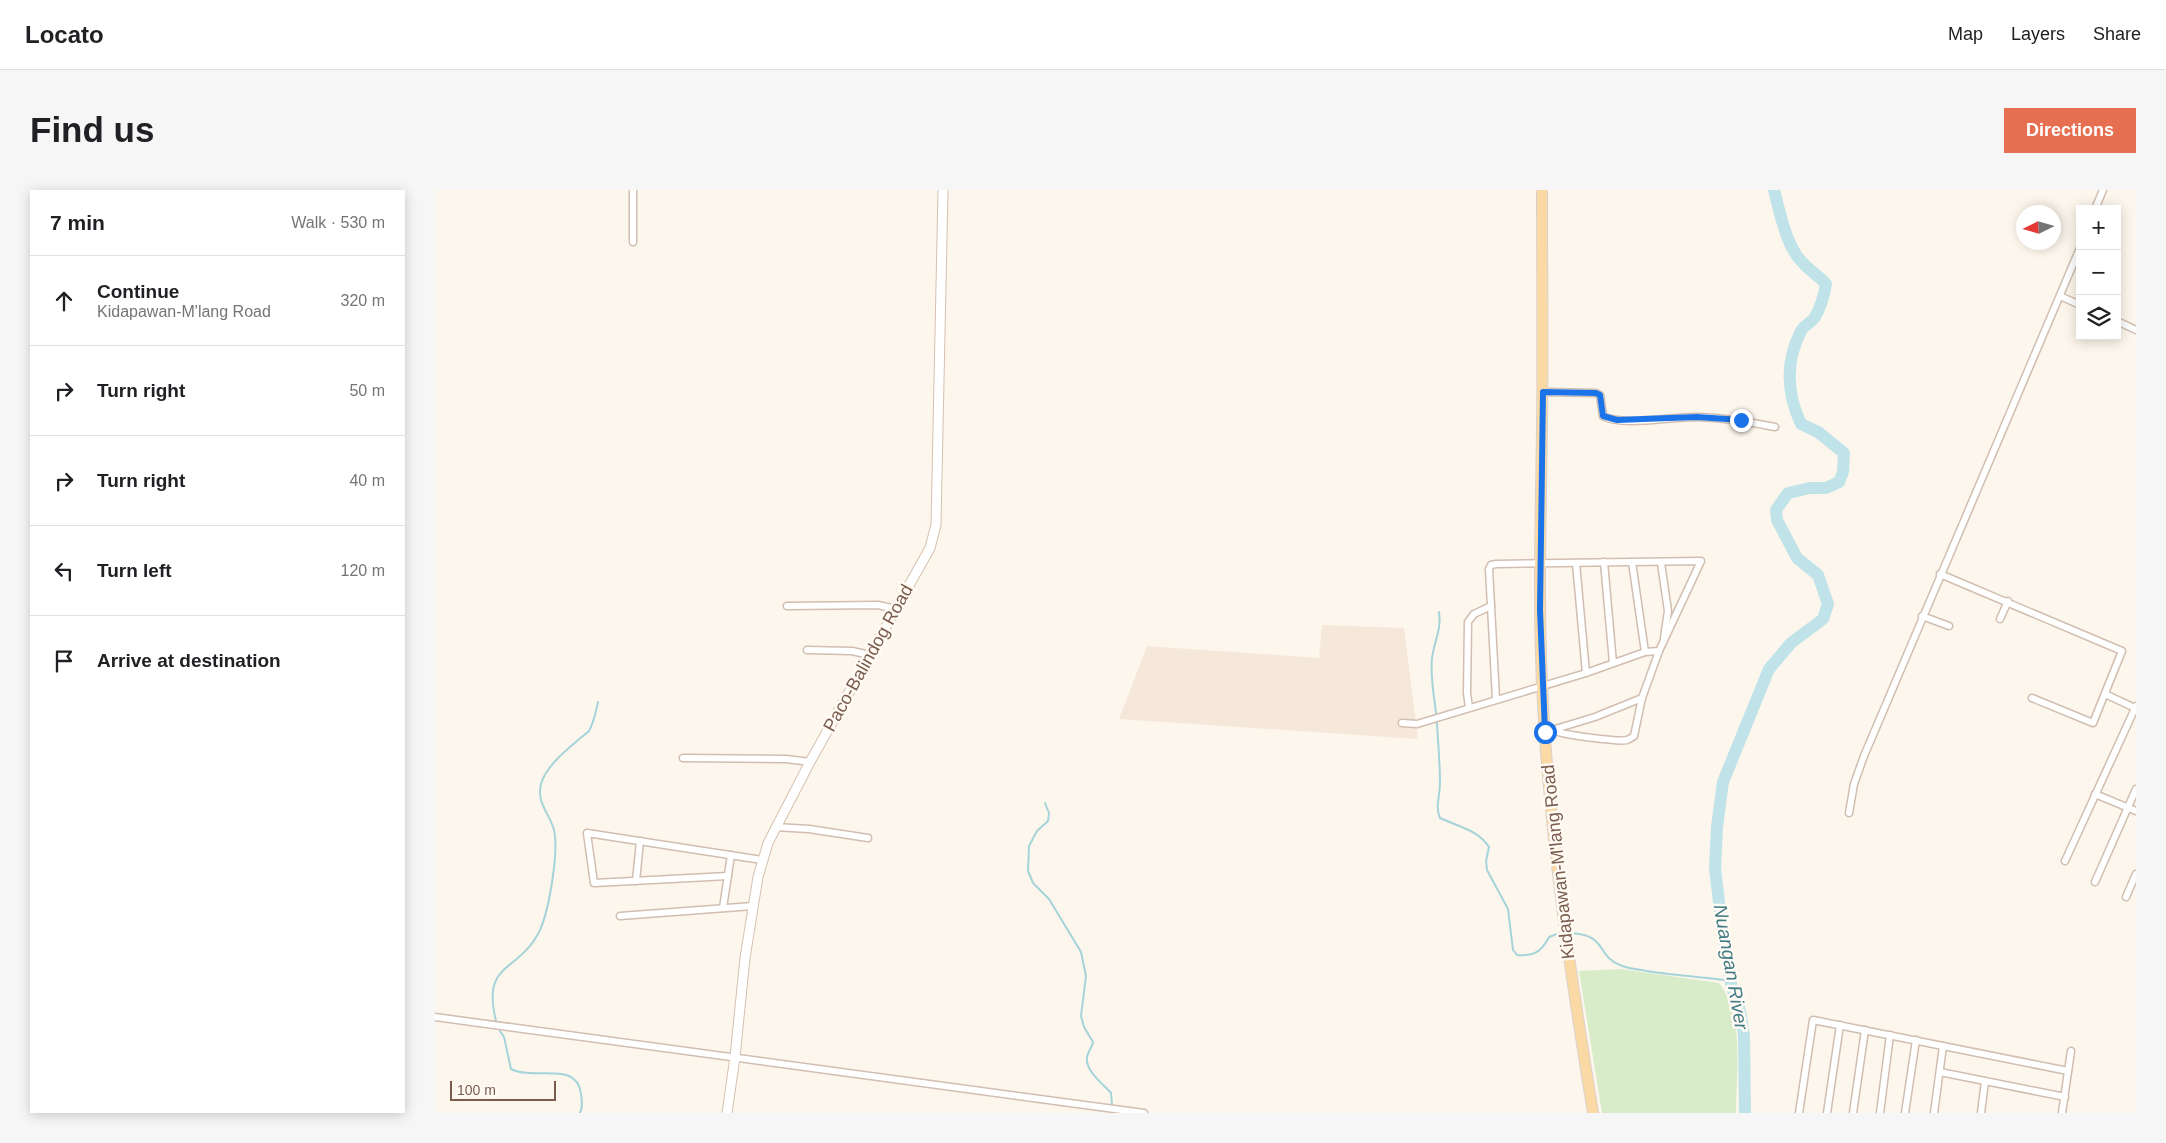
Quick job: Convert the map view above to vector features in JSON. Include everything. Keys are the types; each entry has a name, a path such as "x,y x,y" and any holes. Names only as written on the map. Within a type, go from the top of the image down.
{"main road":[{"name":"Kidapawan-M'lang Road","path":"1541,190 1543,392 1542,686 1549,731 1565,940 1593,1113"}],"street":[{"path":"633,190 633,242"},
{"name":"Paco-Balindog Road","path":"727,1113 745,958 762,860 775,827 810,762 930,548 936,525 943,190"},
{"path":"2097,205 2103,190"},
{"path":"1849,813 1851,797 1864,756 1939,574 2079,250"},
{"path":"2060,296 2076,303"},
{"path":"2121,323 2136,330"},
{"path":"1543,392 1596,393 1600,395 1603,416 1617,420 1697,417 1741,420 1775,427"},
{"path":"1495,699 1489,570 1491,566 1701,561 1661,649 1642,698 1634,736 1628,740 1569,735 1549,731"},
{"path":"1604,562 1613,663"},
{"path":"1632,562 1645,652"},
{"path":"1661,562 1668,611 1661,649"},
{"path":"1576,563 1586,673"},
{"path":"1939,574 2008,601 2122,651 2093,723 2032,698"},
{"path":"2000,619 2008,601"},
{"path":"787,606 878,605 896,609"},
{"path":"1469,708 1467,693 1468,622 1474,614 1491,606"},
{"path":"1922,616 1949,626"},
{"path":"1402,723 1417,724 1586,673 1645,652 1661,649"},
{"path":"807,650 852,651 870,655"},
{"path":"2065,861 2136,707 2105,694"},
{"path":"1549,731 1595,717 1642,698"},
{"path":"683,758 787,759 810,762"},
{"path":"2095,882 2136,789"},
{"path":"2095,794 2136,811"},
{"path":"775,827 809,829 868,838"},
{"path":"728,876 594,883 587,833 762,860"},
{"path":"636,881 639,841"},
{"path":"723,908 731,855"},
{"path":"2126,897 2136,874"},
{"path":"620,916 753,906"},
{"path":"435,1017 1144,1113"},
{"path":"1799,1113 1813,1020 2068,1071"},
{"path":"1827,1113 1840,1025"},
{"path":"1853,1113 1865,1030"},
{"path":"1879,1113 1890,1035"},
{"path":"1905,1113 1916,1040"},
{"path":"1934,1113 1943,1046"},
{"path":"2062,1113 2071,1051"},
{"path":"1940,1072 2065,1097"},
{"path":"1981,1113 1985,1081"}],"shaded area":[{"path":"1322,625 1404,628 1418,739 1119,719 1147,646 1319,658"}],"green space":[{"path":"1621,969 1719,983 1727,996 1736,1028 1736,1113 1602,1113 1579,971"}],"waterway":[{"name":"Nuangan River","path":"1745,1113 1744,1036 1740,1011 1731,984 1715,868 1717,827 1723,782 1769,669 1791,643 1823,619 1828,604 1818,575 1797,558 1777,520 1776,510 1788,493 1810,488 1826,488 1839,482 1843,472 1844,453 1818,432 1801,424 1796,413 1790,378 1792,354 1801,331 1817,313 1826,284 1803,263 1792,248 1784,229 1774,190"},
{"path":"1436,713 1432,665 1440,618 1439,612"},
{"path":"496,1021 493,1001 494,987 498,977 531,944 540,930 550,895 555,840 552,824 540,797 541,784 556,760 589,731 594,720 598,702"},
{"path":"1437,723 1440,776 1438,805 1440,818 1473,832 1489,847 1486,861 1487,870 1508,909 1513,950 1517,955 1532,954 1540,950 1549,937 1557,934"},
{"path":"1045,803 1049,813 1048,821 1037,831 1029,846 1028,871 1033,883 1049,899 1081,952 1086,976 1081,1016 1084,1027 1093,1042 1087,1062 1095,1077 1111,1093 1112,1105"},
{"path":"1571,933 1591,938 1607,956 1623,966 1725,980 1731,984"},
{"path":"500,1031 504,1037 511,1069 531,1073 563,1074 572,1077 578,1084 581,1094 582,1108 580,1113"}],"route":[{"path":"1545,732 1540,644 1543,392 1596,393 1600,395 1603,416 1609,419 1697,417 1741,420"}]}
